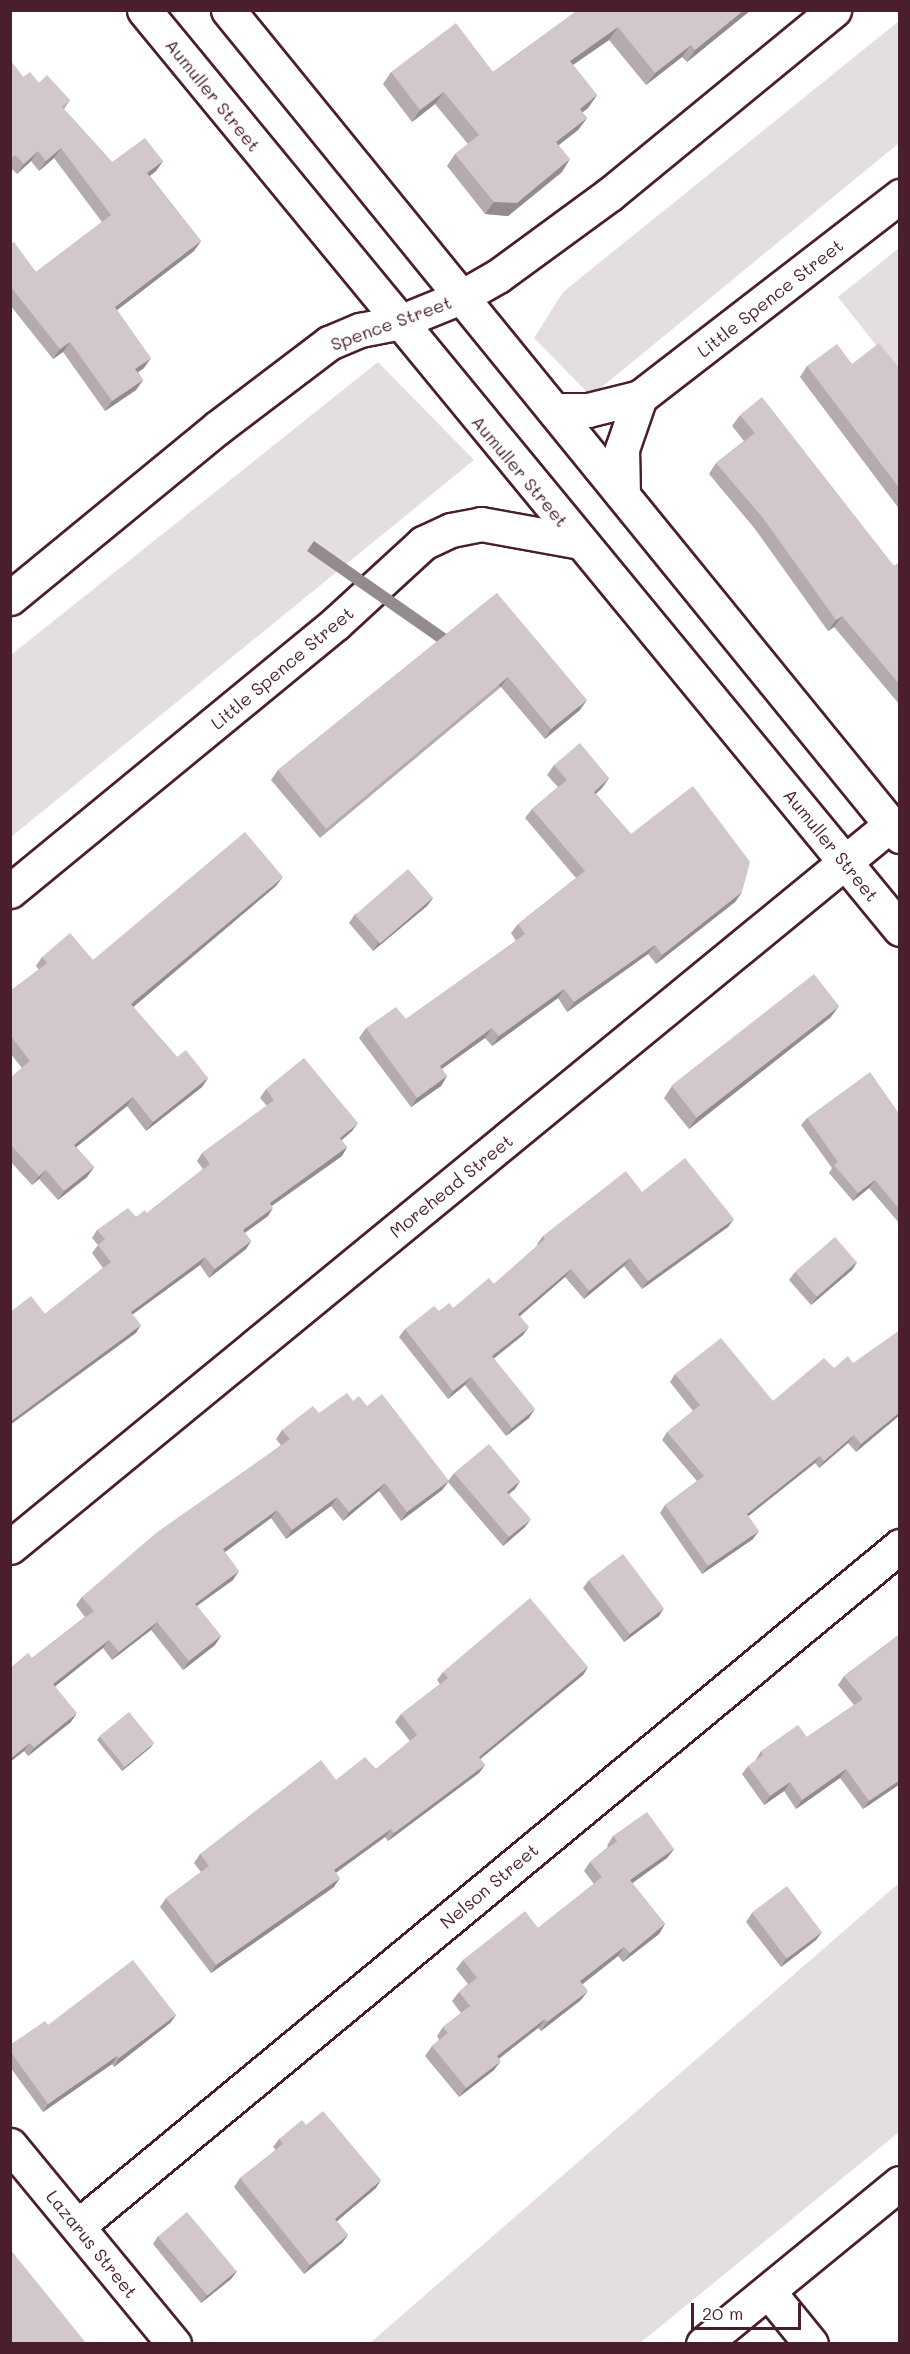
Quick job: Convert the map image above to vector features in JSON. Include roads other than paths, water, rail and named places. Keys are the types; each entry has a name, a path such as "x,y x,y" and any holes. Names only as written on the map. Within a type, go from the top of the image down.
{"street":[{"name":"Aumuller Street","path":"144,10 397,323 900,929"},
{"path":"228,10 463,296 895,830"},
{"name":"Spence Street","path":"10,598 217,428 329,343 360,330 397,323 463,296 498,276 610,194 834,10"},
{"name":"Little Spence Street","path":"554,410 588,410 640,398 900,196"},
{"path":"623,495 622,449 640,398"},
{"name":"Little Spence Street","path":"10,891 335,624 423,543 451,530 481,524 580,542"},
{"name":"Morehead Street","path":"10,1547 846,862 895,830"},
{"name":"Nelson Street","path":"78,2226 900,1545"},
{"name":"Lazarus Street","path":"10,2145 174,2343"},
{"path":"703,2343 900,2183"},
{"path":"768,2290 811,2343"}]}
